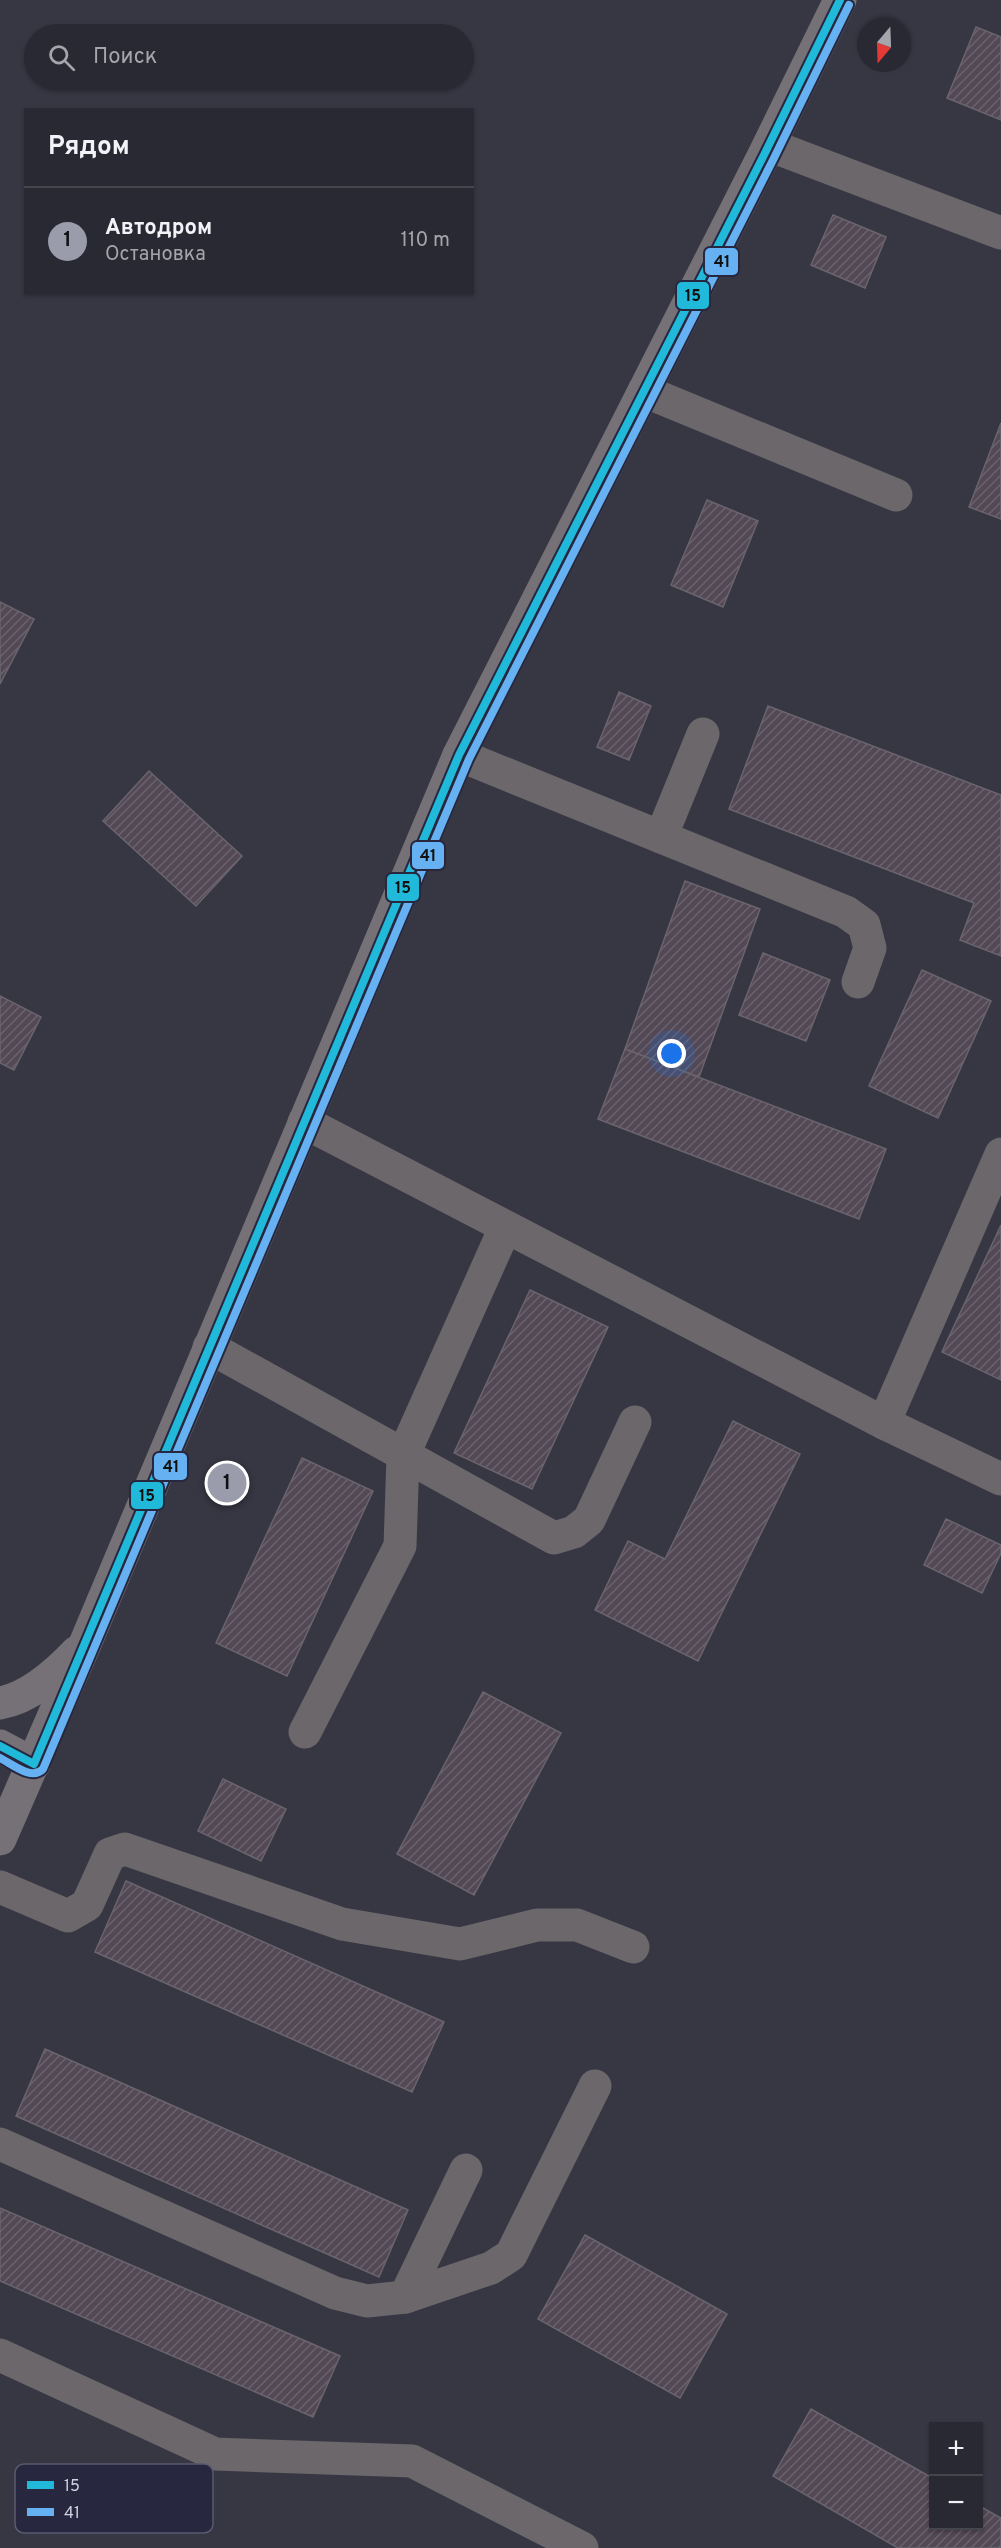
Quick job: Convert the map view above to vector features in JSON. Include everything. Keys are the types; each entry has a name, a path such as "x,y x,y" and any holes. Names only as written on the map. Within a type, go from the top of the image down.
{"main road":[{"path":"0,1839 85,1644 459,755 770,145 840,0"},
{"path":"0,1703 32,1689 56,1674 85,1644"},
{"path":"0,1746 34,1764"}],"lane":[{"path":"770,145 1001,233"},
{"path":"644,391 896,495"},
{"path":"661,837 703,734"},
{"path":"459,755 846,912 864,925 870,948 858,982"},
{"path":"304,1122 884,1423 1001,1479"},
{"path":"884,1423 999,1165"},
{"path":"305,1732 400,1546 403,1456 505,1228"},
{"path":"209,1347 554,1538 574,1532 589,1520 635,1422"},
{"path":"0,1887 68,1916 87,1905 110,1854 125,1849 342,1924 460,1944 537,1925 577,1925 633,1947"},
{"path":"0,2144 335,2293 367,2301 405,2296 491,2268 511,2255 595,2086"},
{"path":"405,2296 466,2170"},
{"path":"0,2355 214,2454 412,2461 582,2548"}],"building":[{"path":"976,27 1001,37 1001,120 947,98"},
{"path":"833,215 886,237 865,288 811,265"},
{"path":"1001,423 1001,519 969,507"},
{"path":"707,500 758,521 723,607 671,585"},
{"path":"0,602 34,619 0,684"},
{"path":"619,692 651,706 629,760 597,747"},
{"path":"768,706 1001,795 1001,956 960,940 974,903 729,809"},
{"path":"149,771 242,856 196,906 103,821"},
{"path":"685,881 760,909 699,1077 625,1049"},
{"path":"763,953 830,980 806,1041 739,1015"},
{"path":"922,970 991,1001 938,1118 869,1086"},
{"path":"0,996 41,1017 14,1070 0,1063"},
{"path":"625,1049 886,1149 859,1219 598,1119"},
{"path":"1001,1225 1001,1380 942,1352"},
{"path":"530,1290 608,1327 532,1489 454,1453"},
{"path":"733,1421 800,1454 698,1661 595,1610 628,1541 665,1559"},
{"path":"302,1458 373,1491 287,1676 216,1643"},
{"path":"946,1519 1001,1545 1001,1553 982,1593 924,1565"},
{"path":"483,1692 561,1733 474,1895 397,1854"},
{"path":"223,1779 286,1809 261,1861 198,1831"},
{"path":"126,1881 444,2022 412,2092 95,1952"},
{"path":"45,2049 408,2210 379,2277 16,2116"},
{"path":"0,2208 340,2356 313,2417 0,2281"},
{"path":"585,2235 727,2314 680,2398 538,2319"},
{"path":"811,2409 929,2476 929,2530 983,2530 983,2508 1001,2518 1001,2548 898,2548 773,2476"}],"transit line":[{"name":"15","path":"0,1746 34,1764 459,755 764,155 840,0"},
{"name":"41","path":"0,1758 28,1772 33,1773 43,1769 469,759 773,160 849,5"}],"place":[{"name":"Автодром","path":"227,1483"}]}
